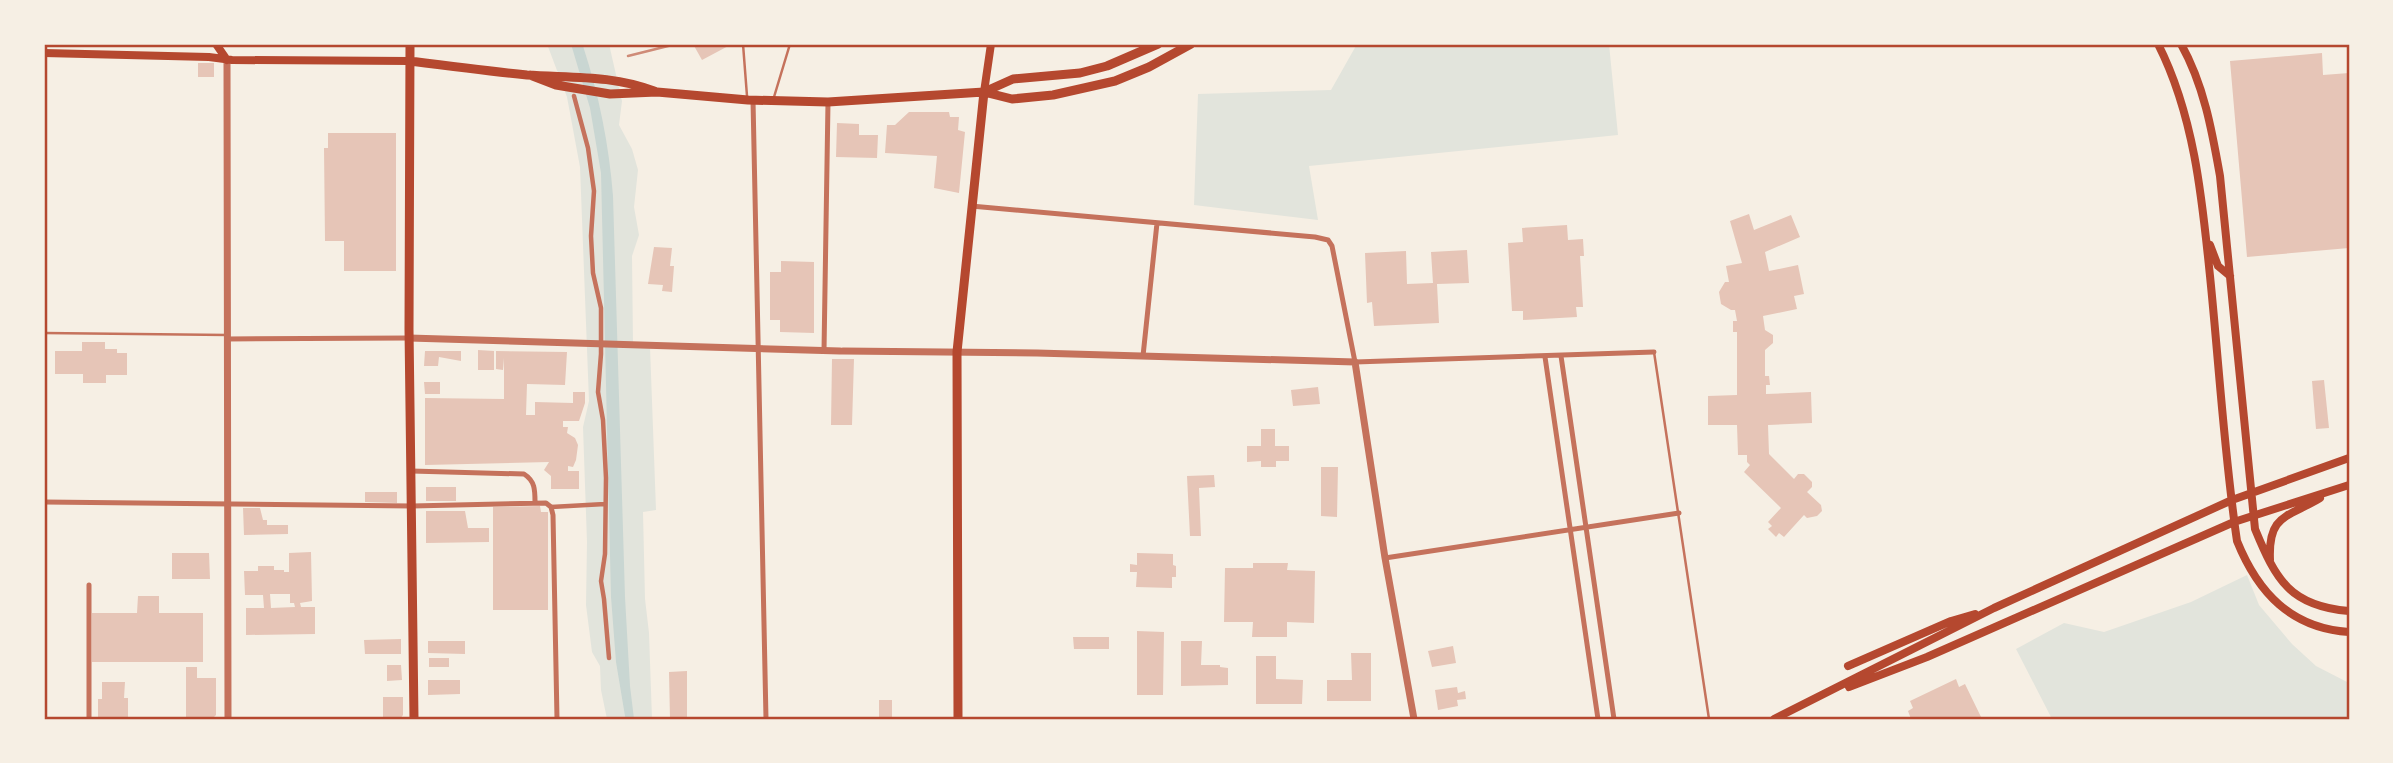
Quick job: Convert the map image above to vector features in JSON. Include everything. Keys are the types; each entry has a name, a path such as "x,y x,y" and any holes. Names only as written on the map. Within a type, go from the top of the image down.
{"main road":[{"path":"216,44 228,60"},
{"path":"410,44 409,338 414,719"},
{"path":"958,719 957,352 971,206 991,44"},
{"path":"984,92 1013,79 1080,73 1107,66 1158,44"},
{"path":"530,75 578,92 657,92 750,100 828,102 984,92 1012,99 1085,89 1149,67 1191,44"},
{"path":"2158,44 2167,61 2190,131 2206,236 2237,541 2256,579 2271,598 2289,613 2308,624 2332,631 2349,632"},
{"path":"2181,44 2202,94 2220,176 2255,529 2271,566 2286,587 2302,599 2318,606 2349,611"},
{"path":"44,53 209,57 228,60 410,61 530,75 579,76 637,85 657,92"},
{"path":"2206,236 2218,266 2230,276"},
{"path":"1774,719 1994,608 2232,500 2349,458"},
{"path":"1811,702 1927,657 2234,522 2349,485"},
{"path":"2271,566 2270,536 2274,527 2284,517 2330,492"},
{"path":"1848,666 1951,621 1994,608"}],"street":[{"path":"228,60 228,719"},
{"path":"578,92 593,175 593,273 601,308 598,392 603,419 605,505 601,581 609,658"},
{"path":"750,100 766,719"},
{"path":"824,351 828,102"},
{"path":"971,206 1328,240 1332,247 1355,362 1385,558 1414,719"},
{"path":"1143,356 1157,223"},
{"path":"227,337 409,338 824,351 1355,362 1654,352"},
{"path":"1561,356 1614,719"},
{"path":"1545,357 1598,719"},
{"path":"411,471 523,474 530,478 535,486 536,502"},
{"path":"44,502 412,506 536,502 546,503 551,507 605,505"},
{"path":"551,507 557,719"},
{"path":"1385,558 1679,513"},
{"path":"89,585 89,719"}],"lane":[{"path":"743,44 750,100"},
{"path":"773,100 790,44"},
{"path":"44,333 227,337"},
{"path":"1654,352 1709,719"}],"shaded area":[{"path":"547,44 609,44 622,101 619,125 632,149 638,170 634,207 639,235 632,256 633,345 650,347 656,510 643,512 652,719 607,719 601,690 600,666 592,652 586,605 583,427 589,401 580,167 567,97"},
{"path":"571,44 582,44 594,83 606,139 613,196 625,597 634,719 626,719 625,716 616,662 611,597 601,173 590,108"},
{"path":"1357,44 1609,44 1618,135 1309,166 1318,220 1194,205 1198,94 1331,90"},
{"path":"2247,575 2259,605 2292,644 2316,666 2349,683 2349,719 2052,719 2016,649 2064,623 2104,632 2191,602"}],"building":[{"path":"693,44 732,44 702,60"},
{"path":"2322,53 2323,75 2349,73 2349,248 2247,257 2230,61"},
{"path":"198,63 214,63 214,77 198,77"},
{"path":"909,112 949,112 950,117 959,117 958,130 965,132 959,193 934,188 937,156 885,153 887,125 895,125"},
{"path":"837,123 859,124 859,135 878,135 877,158 836,157"},
{"path":"328,133 396,133 396,271 344,271 344,241 325,241 324,148 328,148"},
{"path":"1749,214 1754,230 1791,215 1800,237 1765,252 1769,271 1798,265 1804,294 1794,296 1797,309 1763,316 1765,330 1773,335 1773,343 1765,350 1765,376 1769,376 1770,385 1766,385 1766,394 1811,392 1812,423 1768,425 1769,454 1794,479 1798,474 1804,474 1812,482 1812,487 1807,492 1821,505 1822,511 1817,516 1807,518 1804,515 1784,537 1779,533 1776,537 1768,529 1772,526 1768,522 1781,508 1744,472 1750,465 1747,455 1738,455 1737,425 1708,425 1708,396 1737,395 1737,332 1733,332 1733,321 1737,321 1735,310 1721,304 1719,292 1725,282 1729,282 1726,266 1742,263 1730,221"},
{"path":"1567,225 1568,240 1583,239 1584,256 1580,256 1583,307 1576,307 1577,317 1523,320 1523,311 1512,311 1508,243 1523,242 1522,228"},
{"path":"654,247 672,248 672,292 662,291 663,285 648,284"},
{"path":"1467,250 1469,283 1437,284 1439,323 1374,326 1372,302 1367,303 1365,253 1406,251 1407,284 1433,283 1431,252"},
{"path":"781,261 814,262 814,333 780,332 780,320 770,320 770,272 781,272"},
{"path":"82,342 105,342 105,349 117,349 117,353 127,353 127,375 106,375 106,383 83,383 83,374 55,374 55,351 82,351"},
{"path":"478,350 494,351 494,370 478,370"},
{"path":"425,351 461,351 461,361 439,357 438,366 424,366"},
{"path":"496,351 567,352 565,385 527,384 526,415 535,415 535,402 573,403 573,392 585,392 585,403 579,421 563,421 563,427 568,427 567,433 575,438 578,445 576,460 573,467 568,466 568,471 579,471 579,489 551,489 551,476 544,470 549,462 425,465 425,398 504,399 504,358 503,370 496,369"},
{"path":"832,359 854,359 852,425 831,425"},
{"path":"2324,380 2329,428 2316,429 2312,381"},
{"path":"424,382 440,382 440,394 425,394"},
{"path":"1318,387 1320,404 1293,406 1291,390"},
{"path":"1261,429 1275,429 1275,446 1289,446 1289,461 1276,461 1276,467 1261,467 1261,461 1247,462 1247,446 1261,446"},
{"path":"1321,467 1338,467 1337,517 1321,516"},
{"path":"1214,475 1215,487 1199,488 1201,536 1190,536 1187,476"},
{"path":"426,487 456,487 456,501 426,501"},
{"path":"365,492 397,492 397,503 365,502"},
{"path":"540,506 541,512 548,512 548,610 493,610 493,507"},
{"path":"243,508 260,508 267,525 288,525 288,534 244,535"},
{"path":"426,511 465,511 468,528 489,528 489,542 426,543"},
{"path":"311,552 312,601 300,603 301,607 315,607 315,634 246,635 246,608 264,608 263,595 245,595 244,571 258,571 258,566 274,566 274,570 289,572 289,553","holes":["270,594 290,594 290,603 294,603 295,607 271,608"]},
{"path":"172,553 209,553 210,579 172,579"},
{"path":"1137,553 1173,554 1176,577 1172,577 1172,588 1136,587 1137,572 1130,572 1130,564 1137,565"},
{"path":"1253,563 1288,563 1287,570 1315,571 1314,623 1287,622 1287,637 1252,637 1253,622 1224,622 1225,568 1253,568"},
{"path":"138,596 159,596 159,613 203,613 203,662 92,662 92,613 137,613"},
{"path":"1137,631 1164,632 1163,695 1137,695"},
{"path":"1073,637 1109,637 1109,649 1074,649"},
{"path":"401,639 401,654 365,654 364,640"},
{"path":"428,641 465,641 465,654 428,653"},
{"path":"1181,641 1202,641 1201,665 1228,668 1228,685 1181,686"},
{"path":"1453,646 1456,663 1432,667 1428,651"},
{"path":"1351,653 1371,653 1371,701 1327,701 1327,680 1352,680"},
{"path":"1256,656 1276,656 1276,679 1303,680 1302,704 1256,704"},
{"path":"429,658 449,658 449,667 429,667"},
{"path":"387,665 401,665 402,680 387,681"},
{"path":"186,667 197,667 197,678 216,678 216,715 212,719 186,718"},
{"path":"687,671 687,719 670,719 669,672"},
{"path":"1956,679 1959,687 1965,684 1982,719 1911,719 1908,711 1913,708 1910,701"},
{"path":"428,680 460,680 460,694 428,695"},
{"path":"102,682 125,682 124,698 128,698 128,717 98,717"},
{"path":"1457,687 1458,693 1465,691 1466,699 1457,700 1458,706 1438,710 1435,690"},
{"path":"383,697 403,697 403,715 400,719 383,719"},
{"path":"879,700 892,700 892,719 879,719"}],"railway":[{"path":"628,56 676,44"}]}
